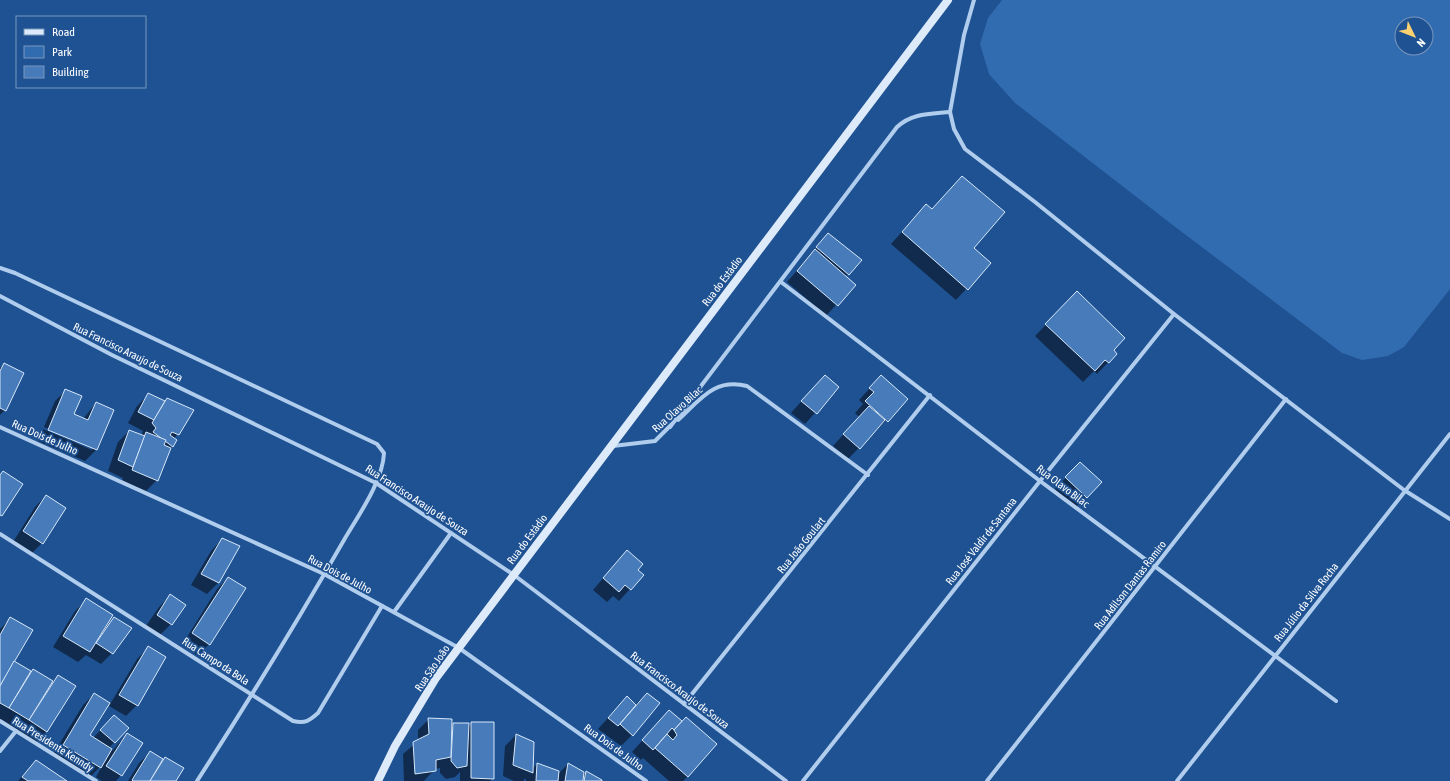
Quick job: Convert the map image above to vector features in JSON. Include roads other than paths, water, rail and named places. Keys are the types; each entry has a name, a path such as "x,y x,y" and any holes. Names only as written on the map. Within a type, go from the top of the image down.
{"street":[{"name":"Rua do Estádio","path":"514,575 948,0"},
{"path":"974,0 964,35 950,112 954,129 966,149 1035,202 1174,314 1404,490 1450,519"},
{"path":"670,427 781,282 896,127 905,120 914,116 950,112"},
{"path":"0,268 15,273 377,444 384,453 376,483 324,574 252,695 196,781"},
{"name":"Rua Olavo Bilac","path":"781,282 1040,481 1336,702"},
{"name":"Rua Francisco Araujo de Souza","path":"0,296 112,355 376,483 514,575 786,781"},
{"name":"Rua José Valdir de Santana","path":"803,781 1174,314"},
{"name":"Rua Olavo Bilac","path":"610,446 651,442 661,436 713,389 729,384 748,386 868,475"},
{"name":"Rua João Goulart","path":"684,704 868,475 930,395"},
{"name":"Rua Adilson Dantas Ramiro","path":"987,781 1286,399"},
{"name":"Rua Dois de Julho","path":"0,427 324,574 394,612 459,648 646,781"},
{"name":"Rua Júlio da Silva Rocha","path":"1177,781 1404,490 1450,434"},
{"path":"394,612 451,533"},
{"name":"Rua Campo da Bola","path":"0,534 292,721 302,724 310,721 318,713 382,606"},
{"name":"Rua São João","path":"378,781 395,746 436,678 514,575"},
{"name":"Rua Presidente Kenndy","path":"0,721 96,781"},
{"path":"0,751 16,731"}]}
